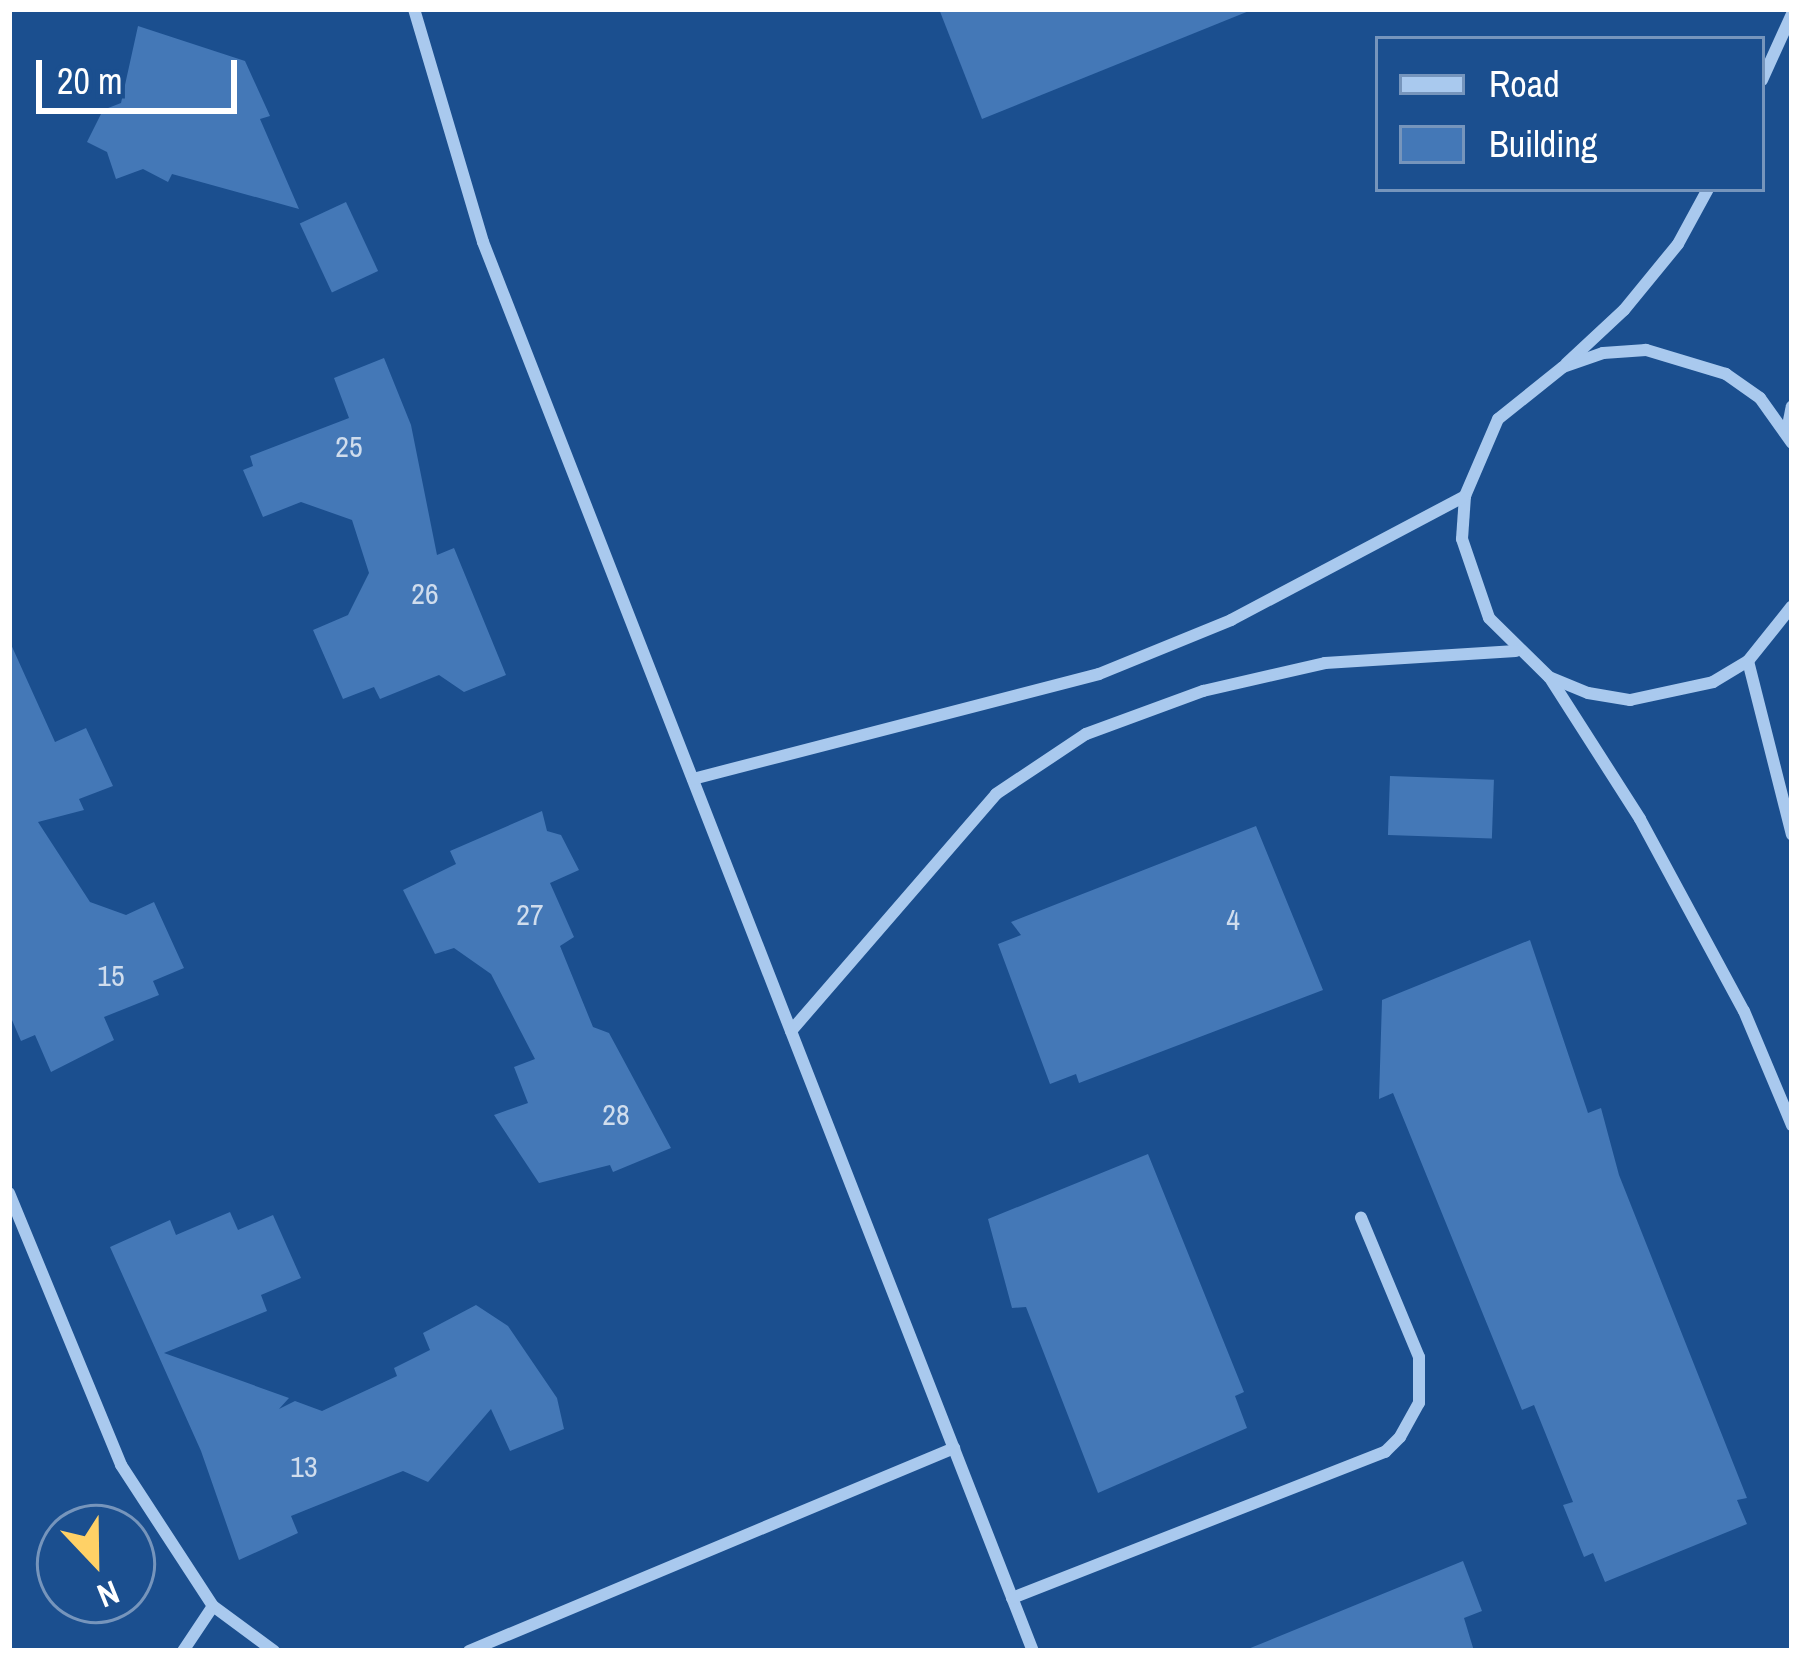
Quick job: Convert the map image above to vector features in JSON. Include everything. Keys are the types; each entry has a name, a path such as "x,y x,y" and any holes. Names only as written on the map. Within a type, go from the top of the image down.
{"street":[{"path":"414,9 483,242 1034,1651"},
{"path":"1765,73 1792,14"},
{"path":"1706,192 1678,244 1563,367 1498,419 1465,496 1471,580 1516,651 1549,676 1640,819 1744,1011 1792,1125"},
{"path":"1563,367 1603,353 1687,357 1760,398 1789,437"},
{"path":"1789,437 1792,406"},
{"path":"693,779 1099,674 1231,620 1465,496"},
{"path":"1549,676 1630,700 1672,696 1748,661 1792,606"},
{"path":"791,1030 996,794 1086,734 1203,691 1325,663 1516,651"},
{"path":"1748,661 1792,835"},
{"path":"9,1193 121,1465 213,1606 274,1651"},
{"path":"1012,1598 1385,1452 1400,1438 1418,1403 1419,1357 1361,1218"},
{"path":"470,1651 954,1448"},
{"path":"183,1651 213,1606"}],"building":[{"path":"939,9 1248,9 1249,11 982,119"},
{"path":"138,26 245,61 270,116 260,119 299,209 172,174 168,182 143,169 116,179 107,152 87,142 103,110 121,103"},
{"path":"346,202 378,271 332,292 300,224"},
{"path":"384,358 411,425 437,555 454,548 506,675 464,692 439,675 380,699 374,687 343,699 313,630 348,615 369,573 352,520 301,502 263,517 243,470 253,466 250,456 349,418 334,378"},
{"path":"9,640 55,742 86,728 113,786 79,799 84,810 38,822 90,902 126,915 154,902 184,968 153,981 159,995 104,1017 114,1040 51,1072 35,1035 21,1041 9,1013"},
{"path":"1390,776 1494,780 1492,839 1388,835"},
{"path":"542,811 547,831 561,835 579,870 550,883 574,937 560,946 593,1027 609,1033 671,1148 613,1172 610,1165 539,1183 494,1115 528,1103 514,1067 535,1059 491,974 454,948 435,954 403,890 456,864 450,851"},
{"path":"1256,826 1323,990 1079,1083 1076,1074 1050,1084 998,944 1021,935 1011,922"},
{"path":"1530,940 1588,1113 1601,1108 1619,1175 1747,1498 1737,1500 1747,1524 1605,1582 1593,1553 1584,1557 1563,1505 1573,1502 1534,1405 1522,1410 1393,1093 1379,1099 1382,1000"},
{"path":"1148,1154 1244,1392 1235,1396 1247,1428 1098,1493 1026,1307 1012,1308 988,1219"},
{"path":"230,1212 238,1230 273,1215 301,1278 261,1295 267,1311 164,1353 289,1398 279,1409 295,1401 322,1411 397,1376 394,1368 430,1350 423,1333 476,1305 508,1326 557,1398 564,1429 510,1451 491,1409 428,1482 403,1471 291,1516 298,1533 239,1560 201,1451 110,1247 170,1220 176,1235"},
{"path":"1463,1561 1482,1611 1464,1618 1474,1651 1243,1651"}]}
